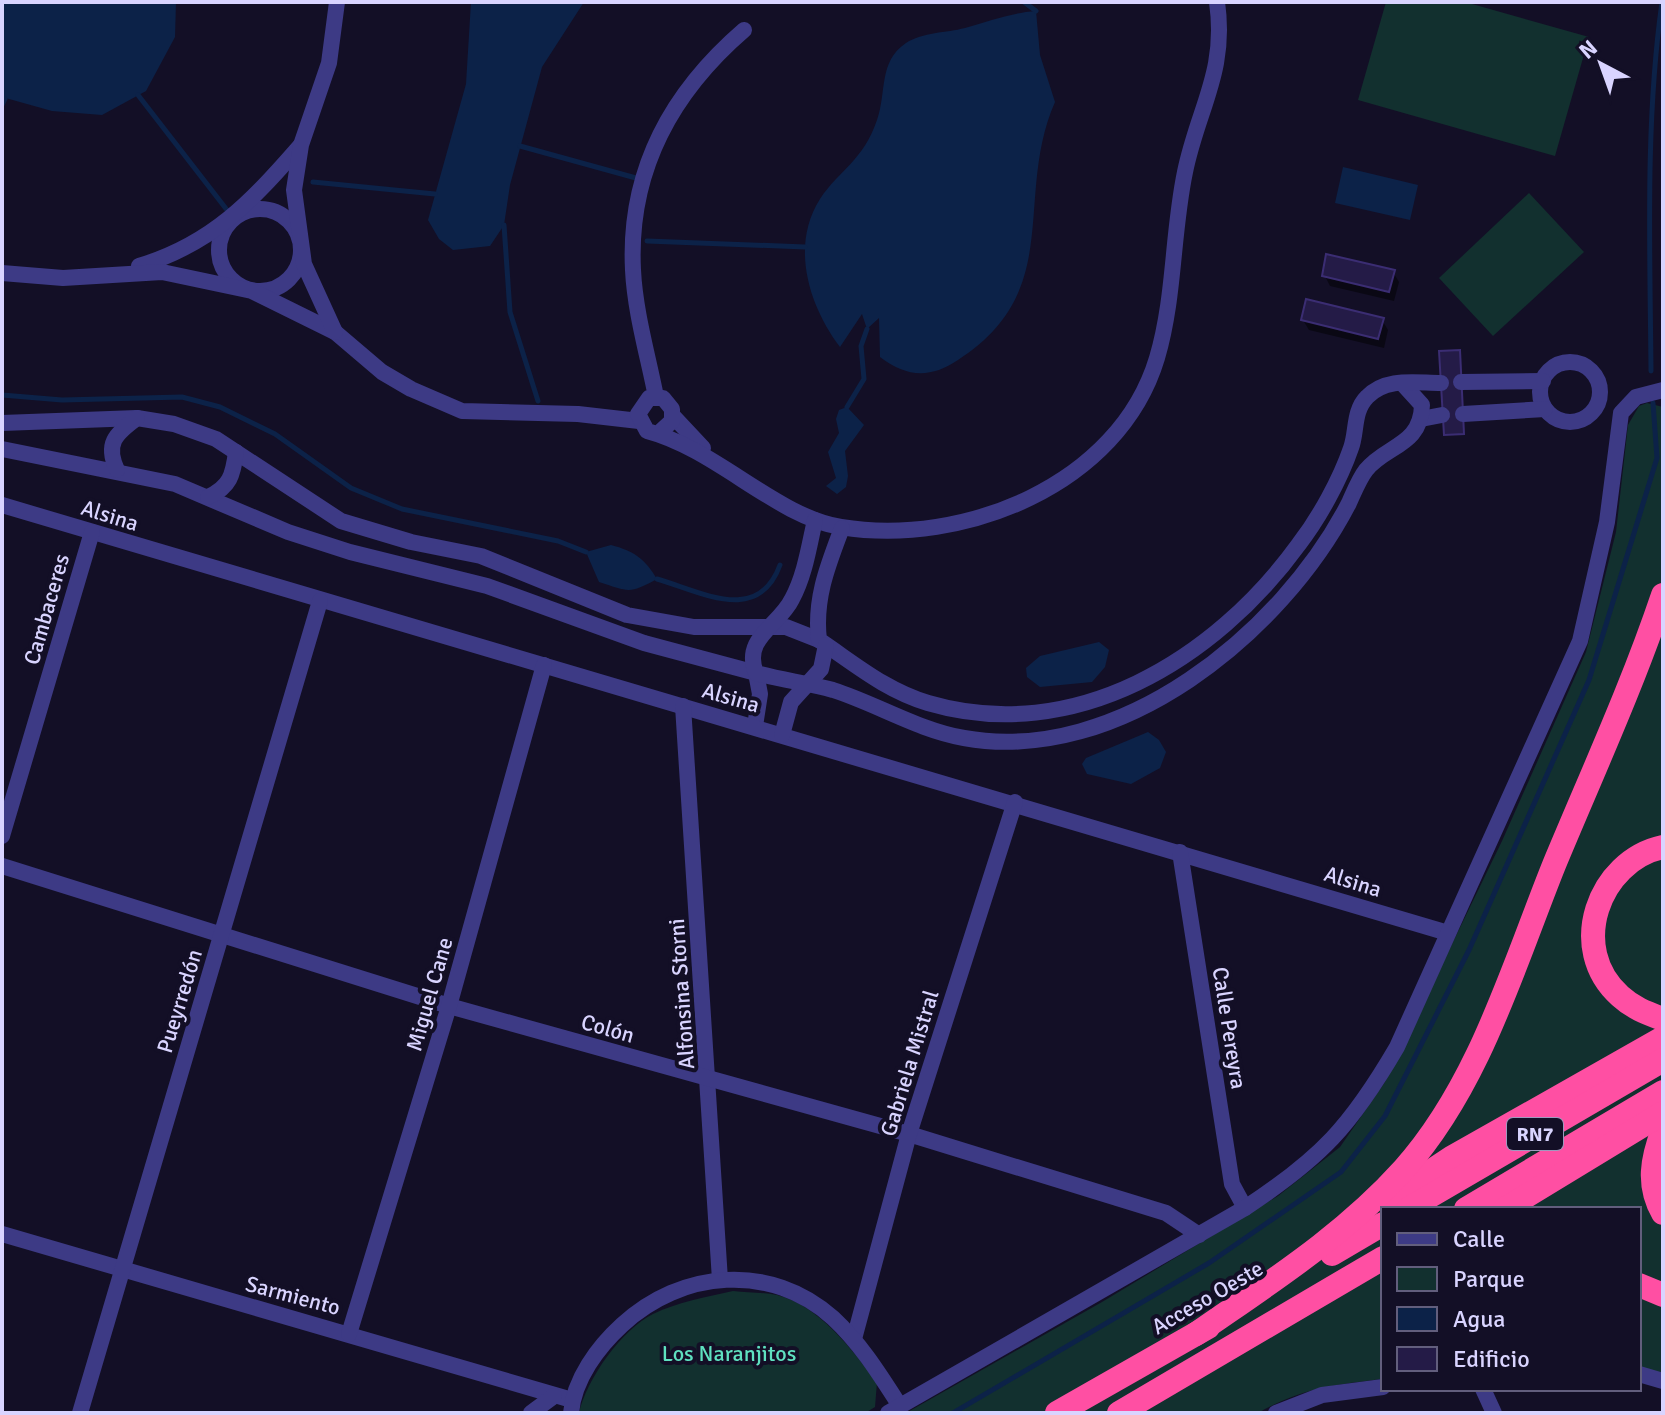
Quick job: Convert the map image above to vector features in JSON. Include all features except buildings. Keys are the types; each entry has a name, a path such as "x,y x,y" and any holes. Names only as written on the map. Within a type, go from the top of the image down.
{"highway":[{"path":"1343,1230 1406,1167 1438,1124 1466,1075 1663,595"},
{"path":"1663,847 1634,858 1612,877 1599,899 1593,926 1598,961 1618,994 1638,1010 1663,1019"},
{"path":"1196,1334 1451,1158 1663,1038"},
{"name":"RN7","path":"1411,1207 1663,1060"},
{"name":"RN7","path":"1469,1207 1663,1092"},
{"path":"1508,1207 1663,1113"},
{"path":"1663,1130 1653,1156 1652,1184 1663,1213"},
{"name":"Acceso Oeste","path":"1057,1413 1381,1225"},
{"path":"1119,1413 1381,1259"},
{"path":"1297,1310 1381,1269"},
{"path":"1641,1286 1663,1295"}],"street":[{"path":"335,332 304,264 294,190 301,145 329,63 337,2"},
{"path":"301,145 233,218 219,241 222,268 229,279 335,332 382,372 424,396 462,411 578,414 639,421 647,431 660,432 712,458 815,520 842,528 916,530 949,525 1025,502 1057,485 1086,462 1128,413 1156,362 1171,302 1185,171 1213,88 1219,50 1217,2"},
{"path":"656,397 633,274 632,243 641,185 652,148 677,101 712,57 744,30"},
{"path":"2,273 39,278 162,272 252,291 279,287 290,278 298,267 300,240 285,217 273,210 259,208 233,218 167,258 114,274"},
{"path":"1574,363 1583,365 1596,378 1600,396 1591,415 1572,423 1552,417 1541,400 1543,381 1555,367 1574,363"},
{"path":"1543,381 1467,382 1468,414 1545,409"},
{"path":"2,449 175,484 261,522 313,540 487,586 644,643 831,690 935,731 965,738 1021,741 1082,732 1158,698 1190,678 1275,608 1340,520 1360,480 1377,460 1409,437 1421,419 1422,405 1402,383"},
{"path":"2,423 137,418 195,431 236,452 341,521 411,542 481,556 627,615 694,627 786,627 822,642 884,685 958,710 1024,715 1066,710 1104,700 1149,679 1221,627 1300,544 1341,472 1352,447 1359,408 1365,398 1383,384 1441,383"},
{"path":"572,1406 585,1370 608,1337 644,1304 678,1287 720,1280 759,1282 788,1291 831,1316 854,1339 894,1410 1245,1208 1288,1180 1334,1141 1365,1103 1397,1047 1580,641 1607,522 1617,426 1628,404 1647,393 1663,390"},
{"path":"1600,396 1628,404"},
{"path":"639,421 643,402 656,397 669,403 673,416 712,458"},
{"path":"1421,419 1442,415"},
{"path":"660,432 669,426 673,416"},
{"path":"117,470 110,447 113,438 137,418"},
{"path":"208,497 224,490 233,476 236,452"},
{"path":"1341,472 1360,480"},
{"name":"Alsina","path":"2,505 320,601 1015,802 1448,933"},
{"path":"755,726 760,694 752,658 754,647 791,602 799,585 815,520"},
{"path":"782,735 791,702 803,685 821,669 822,642 817,608 824,576 842,528"},
{"name":"Cambaceres","path":"2,836 92,532"},
{"name":"Pueyrredón","path":"80,1413 320,601"},
{"name":"Miguel Cane","path":"349,1334 449,1006 544,665"},
{"name":"Alfonsina Storni","path":"683,706 720,1280"},
{"name":"Gabriela Mistral","path":"854,1339 909,1134 1015,802"},
{"name":"Calle Pereyra","path":"1180,852 1232,1184 1245,1208"},
{"name":"Colón","path":"2,866 449,1006 909,1134 1166,1213 1199,1235"},
{"name":"Sarmiento","path":"2,1234 121,1271 349,1334 554,1396 572,1406"},
{"path":"1641,1375 1663,1381"},
{"path":"1279,1412 1322,1395 1381,1387"},
{"path":"1484,1391 1494,1413"},
{"path":"531,1413 554,1396"}],"green space":[{"path":"1386,2 1465,2 1589,37 1555,156 1358,100"},
{"path":"1529,193 1584,252 1493,336 1439,278"},
{"path":"1647,403 1663,407 1663,1376 1641,1369 1641,1207 1381,1207 1381,1379 1319,1389 1288,1398 1258,1413 906,1413 1102,1302 1278,1196 1340,1147 1385,1082 1502,841 1586,652 1616,532 1628,425 1639,406"},
{"name":"Los Naranjitos","path":"733,1291 777,1295 821,1319 877,1382 875,1407 865,1413 579,1413 597,1371 618,1343 641,1321 672,1306"}],"water":[{"path":"2,2 176,2 175,37 146,91 102,115 52,111 2,97"},
{"path":"471,2 584,2 542,67 510,185 504,225 490,246 453,250 439,239 428,220 466,84"},
{"path":"1036,11 1040,55 1055,102 1043,138 1025,273 1013,304 991,333 958,360 928,373 899,369 880,357 879,318 867,329 862,314 840,347 812,295 805,256 806,236 820,199 858,155 871,134 891,59 906,43 920,37"},
{"path":"1343,167 1418,185 1410,220 1335,203"},
{"path":"847,407 864,425 845,451 846,487 837,494 826,486 836,478 828,452 839,433 836,419 839,410"},
{"path":"611,545 638,557 657,579 629,590 599,582 586,552"},
{"path":"1099,642 1109,650 1105,667 1092,682 1040,687 1027,677 1026,668 1040,656"},
{"path":"1148,732 1159,740 1166,752 1160,768 1131,784 1087,774 1082,764 1086,758"}],"waterway":[{"path":"1024,2 1036,11"},
{"path":"1651,371 1651,140 1662,2"},
{"path":"138,95 227,210"},
{"path":"2,105 5,99"},
{"path":"520,146 636,178"},
{"path":"313,182 435,194"},
{"path":"504,225 510,312 538,401"},
{"path":"647,241 805,247"},
{"path":"847,407 864,379 861,346 867,329"},
{"path":"2,395 62,400 182,397 220,407 275,434 351,488 402,509 558,541 586,552"},
{"path":"953,1413 1209,1263 1341,1172 1385,1116 1469,950 1589,680 1657,458 1653,403"},
{"path":"657,579 710,596 743,599 758,594 770,583 780,565"}]}
